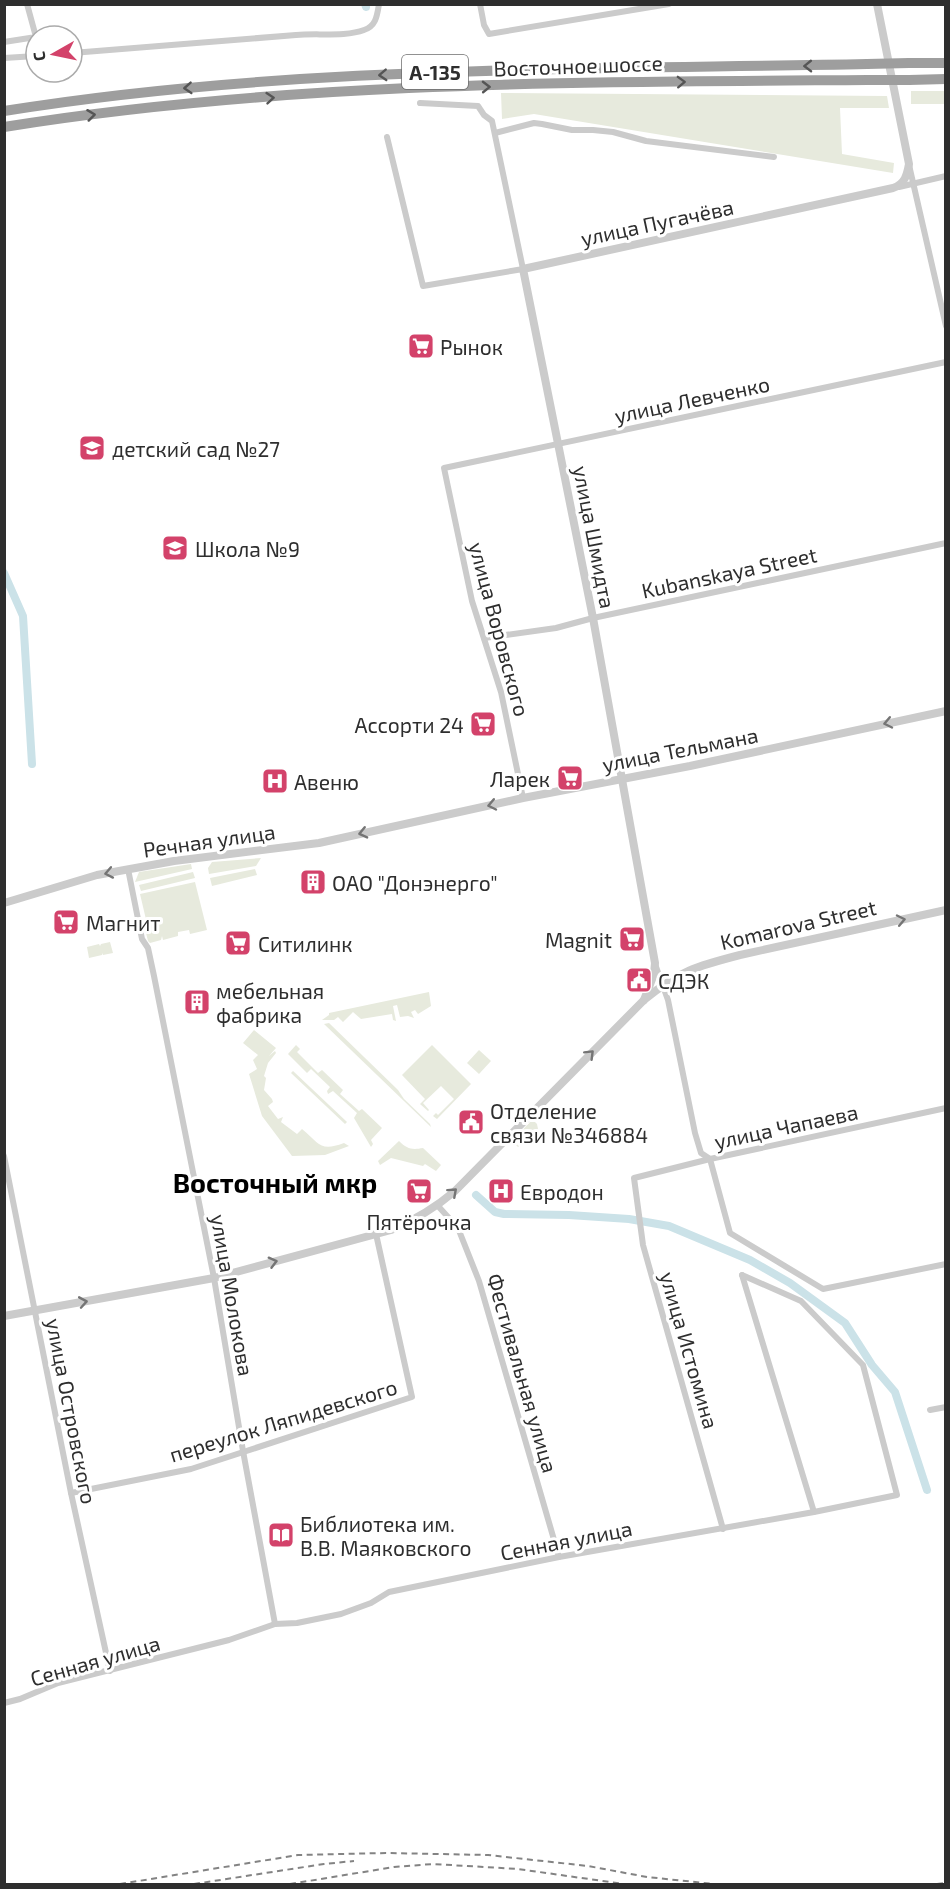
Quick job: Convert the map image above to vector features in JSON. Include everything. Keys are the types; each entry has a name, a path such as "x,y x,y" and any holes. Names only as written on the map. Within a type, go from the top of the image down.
{"highway":[{"name":"Восточное шоссе","path":"4,111 139,92 327,77 451,72 945,63"},
{"name":"Восточное шоссе","path":"4,127 128,110 329,93 694,81 945,79"}],"street":[{"path":"27,4 32,24"},
{"path":"84,52 313,34 355,33 373,25 379,4"},
{"path":"480,4 484,24 489,34 669,4"},
{"path":"877,4 945,326"},
{"path":"4,42 24,40"},
{"path":"4,58 24,57"},
{"name":"улица Шмидта","path":"420,103 478,106 492,121 593,618 655,963 663,984 695,1133 701,1152 710,1159 730,1233 823,1289 945,1264"},
{"path":"495,133 534,123 572,130 614,132 646,141 774,157"},
{"name":"улица Пугачёва","path":"387,137 423,286 523,269 945,176"},
{"path":"897,187 904,181 909,164"},
{"name":"улица Левченко","path":"444,468 945,362"},
{"name":"улица Воровского","path":"444,468 472,601 495,666 523,798"},
{"name":"Kubanskaya Street","path":"484,638 555,628 945,543"},
{"name":"улица Тельмана","path":"421,820 945,711"},
{"name":"Речная улица","path":"4,903 78,880 128,869 306,845 421,820"},
{"name":"улица Молокова","path":"128,869 142,939 148,948 154,976 214,1278 275,1624"},
{"name":"Komarova Street","path":"4,1316 214,1278 406,1224 438,1206 464,1182 644,1000 663,984 689,969 708,963 945,910"},
{"name":"улица Шмидта","path":"644,1000 654,975 655,963"},
{"name":"улица Чапаева","path":"634,1178 710,1159 945,1108"},
{"name":"улица Островского","path":"4,1156 71,1493 110,1671"},
{"name":"улица Истомина","path":"634,1178 643,1245 723,1529"},
{"name":"Фестивальная улица","path":"438,1206 458,1228 479,1281 559,1557"},
{"name":"переулок Ляпидевского","path":"71,1493 191,1469 412,1397 376,1234"},
{"name":"Сенная улица","path":"4,1703 20,1699 58,1683 229,1640 275,1624 297,1623 341,1614 371,1603 389,1592 559,1557 723,1529 814,1512 897,1495 863,1365 801,1301 742,1275 814,1512"},
{"path":"930,1410 945,1407"}],"shaded area":[{"path":"911,91 945,91 945,104 911,104"},
{"path":"501,93 887,96 889,108 840,108 842,154 894,163 893,173 534,114 502,119"},
{"path":"261,858 256,866 209,874 208,868 212,862"},
{"path":"191,864 192,869 135,882 139,872"},
{"path":"255,869 257,875 212,886 210,878"},
{"path":"193,872 195,878 141,891 139,885"},
{"path":"195,882 207,930 190,934 189,930 178,932 178,936 163,940 162,936 161,940 150,943 145,929 148,928 140,894"},
{"path":"110,942 113,953 103,955 102,953 102,955 89,958 87,947"},
{"path":"429,992 431,1006 418,1014 415,1010 411,1012 414,1018 400,1017 397,1005 393,1006 396,1021 393,1020 392,1014 361,1019 353,1012 343,1022 338,1017 334,1020 322,1020 329,1013"},
{"path":"329,1023 398,1090 431,1127 324,1024"},
{"path":"254,1030 276,1048 269,1056 275,1051 264,1076 266,1078 264,1090 273,1102 268,1106 278,1119 283,1117 281,1122 297,1134 302,1129 321,1145 330,1147 344,1143 349,1146 325,1155 292,1156 262,1116 249,1074 257,1069 253,1060 258,1055 243,1043"},
{"path":"296,1045 300,1049 297,1052 318,1073 322,1070 343,1090 340,1094 359,1111 362,1109 382,1128 371,1140 373,1144 371,1147 354,1118 357,1113 333,1091 328,1094 330,1087 311,1069 307,1073 288,1054"},
{"path":"432,1045 471,1084 437,1119 433,1116 436,1113 438,1115 454,1099 441,1086 423,1103 428,1111 420,1104 425,1099 402,1075"},
{"path":"479,1050 491,1061 479,1074 467,1063"},
{"path":"293,1071 347,1122 345,1124 291,1073"},
{"path":"530,1122 535,1122 538,1129 518,1147 512,1141"},
{"path":"399,1141 410,1148 423,1148 441,1165 436,1171 425,1164 423,1166 391,1158 380,1165 378,1161"}],"waterway":[{"path":"4,573 23,616 32,764"},
{"path":"476,1195 495,1212 504,1214 629,1219 669,1226 750,1260 790,1283 845,1323 872,1365 895,1392 927,1490"}],"railway":[{"path":"120,1884 298,1855 386,1853 488,1855 588,1866 647,1877 714,1884"},
{"path":"194,1884 354,1861"},
{"path":"290,1884 394,1867 433,1864 518,1869 624,1884"},
{"path":"937,1884 946,1883"}],"place":[{"name":"Рынок","path":"421,346"},
{"name":"детский сад №27","path":"92,448"},
{"name":"Школа №9","path":"175,548"},
{"name":"Ассорти 24","path":"483,724"},
{"name":"Ларек","path":"570,778"},
{"name":"Авеню","path":"275,781"},
{"name":"ОАО \"Донэнерго\"","path":"313,882"},
{"name":"Магнит","path":"66,922"},
{"name":"Magnit","path":"632,939"},
{"name":"Ситилинк","path":"238,943"},
{"name":"СДЭК","path":"639,980"},
{"name":"мебельная фабрика","path":"197,1002"},
{"name":"Отделение связи №346884","path":"471,1122"},
{"name":"Пятёрочка","path":"419,1191"},
{"name":"Евродон","path":"501,1191"},
{"name":"Библиотека им. В.В. Маяковского","path":"281,1535"}],"district":[{"name":"Восточный мкр","path":"275,1182"}]}
